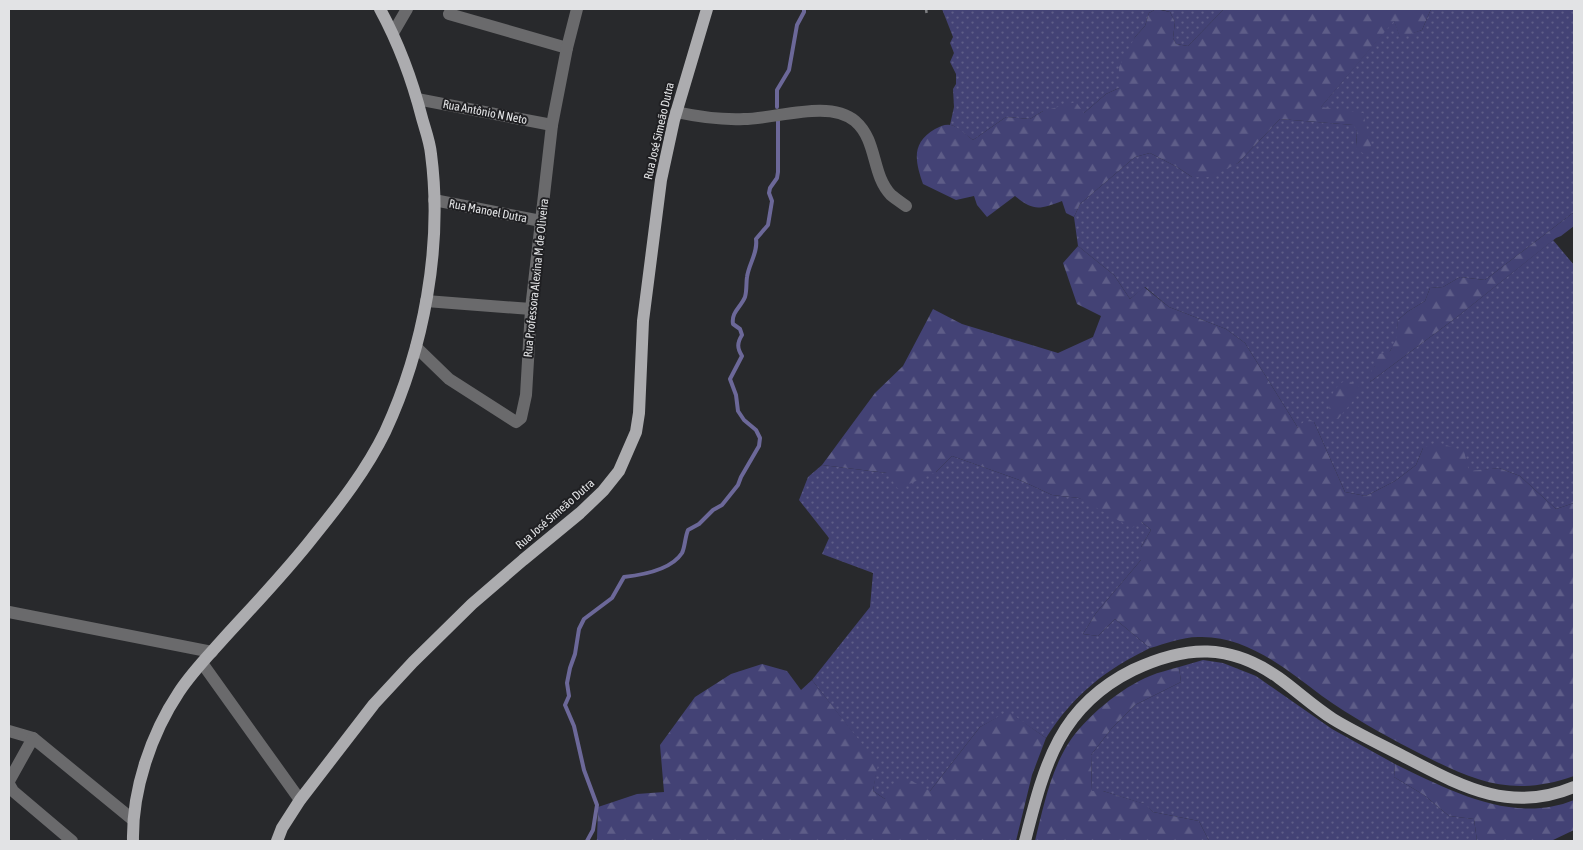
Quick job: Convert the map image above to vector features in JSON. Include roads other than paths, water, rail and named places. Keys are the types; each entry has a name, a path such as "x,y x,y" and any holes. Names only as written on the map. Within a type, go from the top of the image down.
{"main road":[{"path":"133,841 132,819 144,767 157,732 179,692 202,663 314,536 366,465 384,434 398,401 421,332 433,239 434,200 431,152 406,65 393,33 380,9"},
{"name":"Rua José Simeão Dutra","path":"277,841 282,828 300,800 374,704 413,662 472,604 580,513 603,491 619,471 636,432 639,413 642,330 661,180 676,112 707,9"},
{"path":"1025,841 1045,767 1055,744 1068,723 1103,689 1125,674 1150,662 1194,651 1217,651 1260,666 1333,718 1432,771 1472,789 1492,795 1518,798 1541,797 1574,787"}],"street":[{"path":"393,33 406,9"},
{"name":"Rua Professora Alexina M de Oliveira","path":"416,347 449,379 516,422 521,418 526,395 531,309 552,125 567,48 577,9"},
{"path":"450,14 567,48"},
{"name":"Rua Antônio N Neto","path":"417,99 552,125"},
{"path":"676,112 703,118 736,119 768,118 817,110 832,110 844,114 862,129 870,142 884,184 891,194 906,206"},
{"name":"Rua Manoel Dutra","path":"434,200 541,221"},
{"path":"426,301 531,309"},
{"path":"9,612 212,652"},
{"path":"202,663 300,800"},
{"path":"9,731 33,738 132,819"},
{"path":"33,738 9,783 13,791 72,841"}],"waterway":[{"path":"777,107 777,90 789,70 797,25 804,9"},
{"path":"587,841 593,830 597,805 584,770 574,726 565,705 569,696 567,683 575,654 579,629 584,619 612,598 624,577 656,571 677,559 683,551 688,530 699,524 713,510 722,505 738,485 759,446 760,438 756,430 744,420 738,411 736,395 730,379 742,356 738,346 742,335 740,329 733,324 733,316 745,297 748,272 756,249 756,239 768,225 772,201 769,193 778,172 778,120"}]}
